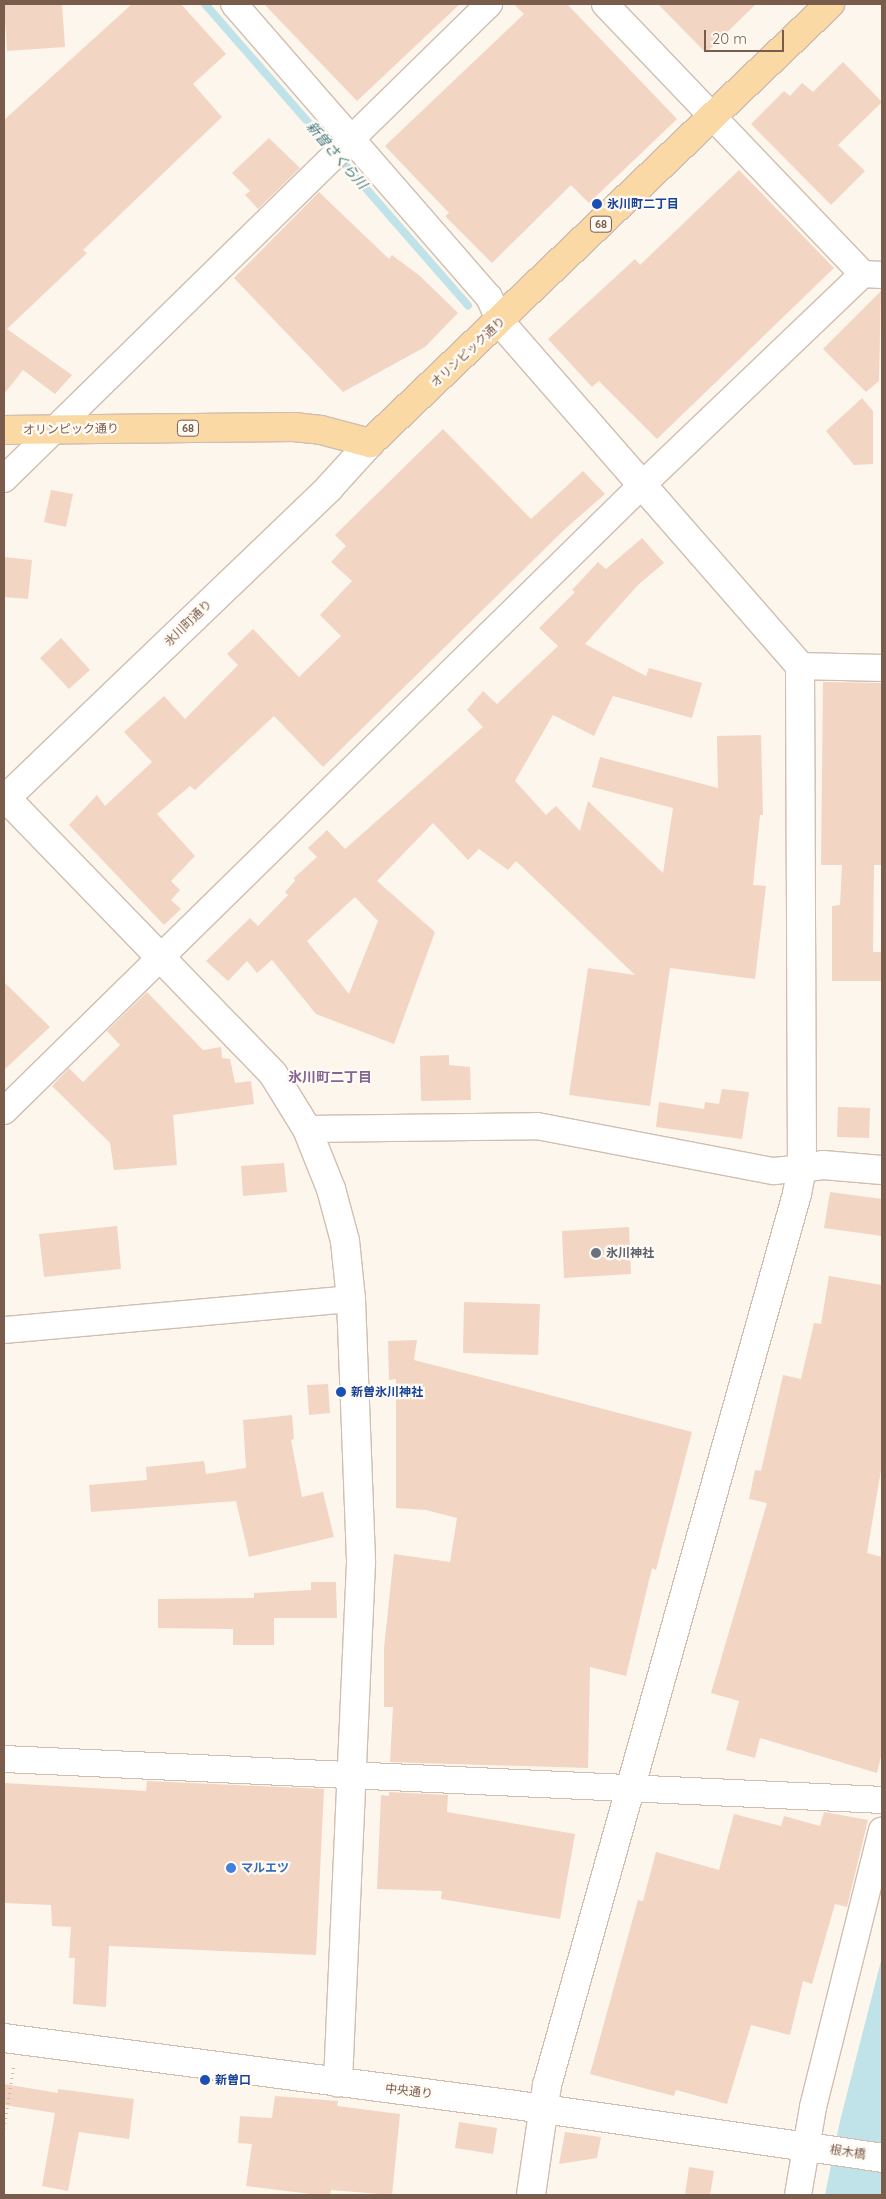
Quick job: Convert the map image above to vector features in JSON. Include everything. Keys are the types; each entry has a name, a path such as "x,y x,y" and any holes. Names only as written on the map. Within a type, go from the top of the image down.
{"main road":[{"name":"オリンピック通り","path":"4,430 294,427 321,430 370,444 500,322 830,4"}],"street":[{"path":"234,4 349,139 489,297 500,322 641,486 800,666 802,1168 797,1194 547,2085 530,2195"},
{"path":"4,478 488,4"},
{"path":"4,1110 641,486 872,274 713,116 605,4"},
{"name":"氷川町通り","path":"5,798 322,495 370,444"},
{"path":"800,666 882,668"},
{"path":"5,798 160,956 272,1074 308,1129 332,1188 345,1241 351,1299 361,1563 349,1774 338,2082"},
{"path":"308,1129 537,1126 774,1171 823,1165 882,1170"},
{"path":"4,1330 351,1299"},
{"path":"4,1758 631,1786 882,1800"},
{"path":"798,2195 882,1830"},
{"name":"中央通り","path":"11,2039 810,2146"},
{"name":"根木橋","path":"810,2146 882,2158"}],"path":[{"path":"4,2128 11,2039"}],"water":[{"path":"882,1957 882,2195 825,2195 840,2121"}],"building":[{"path":"4,4 62,4 65,47 7,51"},
{"path":"132,4 181,4 226,54 193,84 222,117 83,250 87,253 7,329 72,375 55,394 23,370 4,394 4,120"},
{"path":"264,4 460,4 357,101"},
{"path":"514,4 567,4 677,119 589,203 571,185 492,263 445,216 449,213 385,146 524,14"},
{"path":"658,4 756,4 706,53"},
{"path":"843,62 882,102 838,145 865,171 831,205 751,124 784,91 790,96 802,83 813,92"},
{"path":"269,138 300,168 258,209 245,195 250,191 232,173"},
{"path":"739,170 834,268 657,439 599,381 592,387 548,339 635,259 640,265"},
{"path":"319,192 389,259 392,255 420,276 458,313 425,347 343,392 234,278"},
{"path":"881,291 879,381 866,392 823,349"},
{"path":"862,398 873,411 873,464 854,465 826,431"},
{"path":"443,429 531,519 583,471 605,494 565,529 323,767 274,716 195,790 190,786 157,814 195,856 171,881 180,890 171,900 181,909 164,925 69,825 97,795 105,806 152,762 124,732 164,696 185,719 238,665 227,654 253,629 299,677 341,636 320,615 352,581 331,562 346,546 335,535"},
{"path":"51,490 73,494 66,527 44,522"},
{"path":"642,538 664,563 639,584 585,644 646,676 649,668 702,683 692,718 613,696 594,736 553,715 515,781 546,815 556,806 580,831 588,801 663,873 673,808 592,787 600,757 718,788 717,736 761,735 763,815 760,815 753,885 766,886 755,979 670,968 650,1106 569,1095 588,968 635,975 516,861 508,870 479,849 468,860 433,823 377,881 435,932 394,1044 316,1014 272,960 257,973 247,961 228,981 206,961 250,918 258,926 288,895 285,892 295,881 294,878 317,857 308,848 327,830 345,849 483,727 467,710 483,691 497,704 558,646 539,628 575,592 572,590 598,562 606,569","holes":["355,897 378,921 349,994 307,941"]},
{"path":"4,557 32,560 28,599 4,597"},
{"path":"61,638 90,670 69,689 40,658"},
{"path":"823,682 882,683 882,865 874,865 873,952 882,952 882,981 832,981 832,906 840,905 842,865 821,865"},
{"path":"4,982 50,1027 4,1070"},
{"path":"147,992 203,1050 221,1047 222,1058 230,1059 235,1083 251,1081 254,1104 173,1115 177,1165 114,1170 110,1143 52,1086 69,1068 83,1082 120,1045 107,1031"},
{"path":"449,1055 449,1065 470,1067 471,1100 421,1101 420,1056"},
{"path":"722,1089 749,1092 742,1139 656,1127 659,1102 704,1109 705,1102 719,1104"},
{"path":"838,1107 870,1108 869,1138 837,1137"},
{"path":"284,1163 287,1192 243,1196 241,1166"},
{"path":"830,1192 882,1199 882,1236 824,1228"},
{"path":"117,1226 121,1269 44,1277 39,1234"},
{"name":"氷川神社","path":"629,1227 631,1274 564,1278 562,1231"},
{"path":"829,1276 882,1285 882,1464 867,1553 882,1557 882,1752 877,1773 760,1738 755,1758 726,1750 739,1701 711,1693 767,1503 749,1499 755,1470 761,1471 783,1375 801,1379 814,1323 821,1324"},
{"path":"464,1302 540,1304 538,1355 463,1353"},
{"path":"417,1340 414,1360 692,1432 656,1570 652,1568 626,1676 590,1667 588,1768 390,1762 393,1707 384,1707 384,1648 394,1554 450,1562 457,1518 426,1510 396,1508 396,1379 389,1380 388,1341"},
{"path":"328,1384 330,1413 309,1415 307,1385"},
{"path":"292,1415 294,1439 291,1440 302,1497 323,1492 334,1537 249,1557 236,1501 91,1512 89,1485 147,1480 146,1467 204,1461 206,1474 246,1468 243,1420"},
{"path":"311,1582 336,1582 337,1618 274,1618 274,1645 233,1645 233,1629 158,1628 158,1599 254,1598 254,1593 311,1590"},
{"path":"147,1781 324,1789 316,1955 109,1946 106,2007 73,2004 75,1958 69,1958 71,1927 52,1926 51,1905 4,1903 4,1783 146,1791"},
{"path":"389,1792 448,1795 447,1812 575,1834 560,1919 441,1899 442,1891 377,1889 381,1795 389,1796"},
{"path":"824,1812 868,1820 847,1907 835,1904 812,1984 803,1981 790,2035 751,2025 727,2104 676,2090 674,2096 590,2074 638,1900 643,1901 656,1852 719,1870 734,1814 781,1826 784,1816 820,1826"},
{"path":"4,2084 58,2093 58,2089 134,2099 129,2139 79,2132 68,2191 42,2186 55,2113 4,2105"},
{"path":"275,2096 338,2101 337,2106 400,2114 392,2195 331,2190 330,2195 319,2195 246,2186 252,2144 238,2143 240,2116 272,2118"},
{"path":"459,2122 497,2128 493,2154 455,2148"},
{"path":"565,2132 601,2137 597,2158 559,2164"},
{"path":"689,2167 714,2171 710,2195 685,2195"}],"waterway":[{"name":"新曽さくら川","path":"205,4 468,306"}],"place":[{"name":"氷川町二丁目","path":"597,204"},
{"name":"氷川神社","path":"596,1253"},
{"name":"新曽氷川神社","path":"341,1392"},
{"name":"マルエツ","path":"231,1868"},
{"name":"新曽口","path":"205,2080"}],"district":[{"name":"氷川町二丁目","path":"330,1077"}]}
